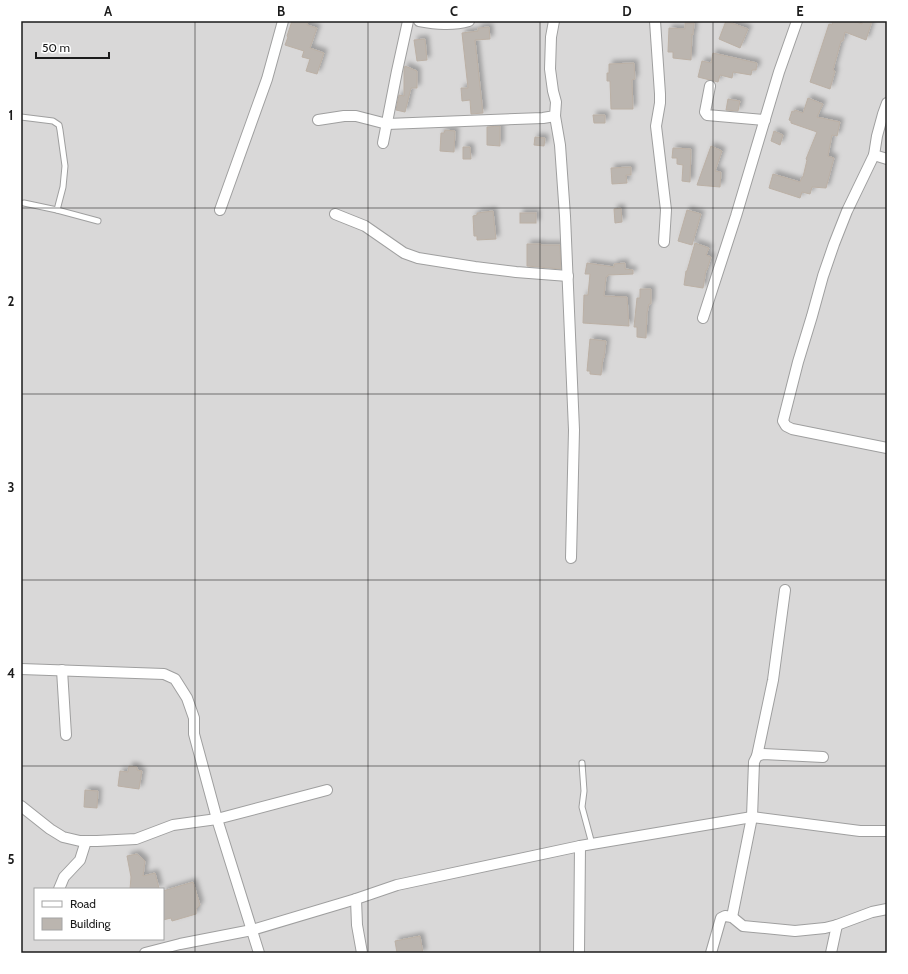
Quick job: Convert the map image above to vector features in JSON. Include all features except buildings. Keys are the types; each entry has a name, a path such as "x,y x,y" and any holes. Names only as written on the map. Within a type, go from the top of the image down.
{"street":[{"path":"220,210 266,79 283,21"},
{"path":"383,143 408,21"},
{"path":"419,21 435,24 460,24 469,21"},
{"path":"554,21 551,37 550,69 556,102 555,116 560,145 568,276 574,430 571,558"},
{"path":"655,21 660,94 660,104 656,126 666,210 664,242"},
{"path":"703,318 736,216 779,72 797,21"},
{"path":"710,86 705,112 708,116 765,120"},
{"path":"887,103 877,136 874,155 847,211 823,276 798,362 783,421 786,426 792,429 887,448"},
{"path":"318,120 344,116 356,116 387,124 543,118 555,116"},
{"path":"874,155 887,159"},
{"path":"335,214 365,226 404,253 418,258 475,268 568,276"},
{"path":"732,917 752,817 754,762 757,756 773,680 785,590"},
{"path":"21,669 164,674 174,679 187,698 194,718 194,734 217,819 259,953"},
{"path":"62,670 66,735"},
{"path":"757,756 764,754 823,757"},
{"path":"21,806 50,829 63,837 80,841 136,839 173,825 217,819 327,790"},
{"path":"144,953 180,944 252,930 356,899 397,885 580,846 752,817 860,831 887,831"},
{"path":"59,888 61,881 80,860 86,841"},
{"path":"579,953 580,846"},
{"path":"356,899 357,926 362,953"},
{"path":"711,953 721,918 725,916 732,917 743,926 795,931 825,928 872,912 887,909"},
{"path":"831,953 837,925"}],"lane":[{"path":"21,117 53,121 59,125 65,166 63,187 57,210"},
{"path":"24,203 57,210 98,222"},
{"path":"582,762 584,791 582,807 592,844"}],"shaded area":[{"path":"21,21 887,21 887,953 21,953"}]}
